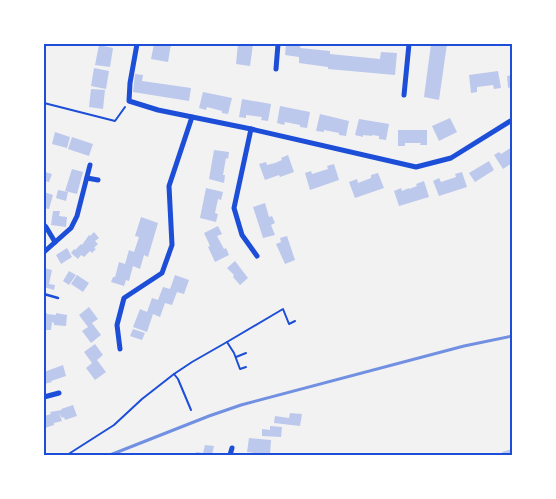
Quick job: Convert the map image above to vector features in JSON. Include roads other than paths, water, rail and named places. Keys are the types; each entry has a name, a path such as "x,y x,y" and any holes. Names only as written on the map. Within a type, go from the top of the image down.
{"street":[{"path":"137,44 130,83 129,101 158,110 251,129 416,167 451,158 512,120"},
{"path":"276,69 278,44"},
{"path":"404,95 409,44"},
{"path":"120,349 117,325 124,298 162,273 172,245 169,186 192,117"},
{"path":"251,129 234,208 242,235 257,256"},
{"path":"44,252 71,228 77,216 90,165"},
{"path":"87,178 98,180"},
{"path":"44,225 55,242"},
{"path":"44,397 58,393"},
{"path":"230,455 232,448"}],"lane":[{"path":"44,294 58,298"}],"railway":[{"path":"110,455 241,405 464,346 512,336"}]}
